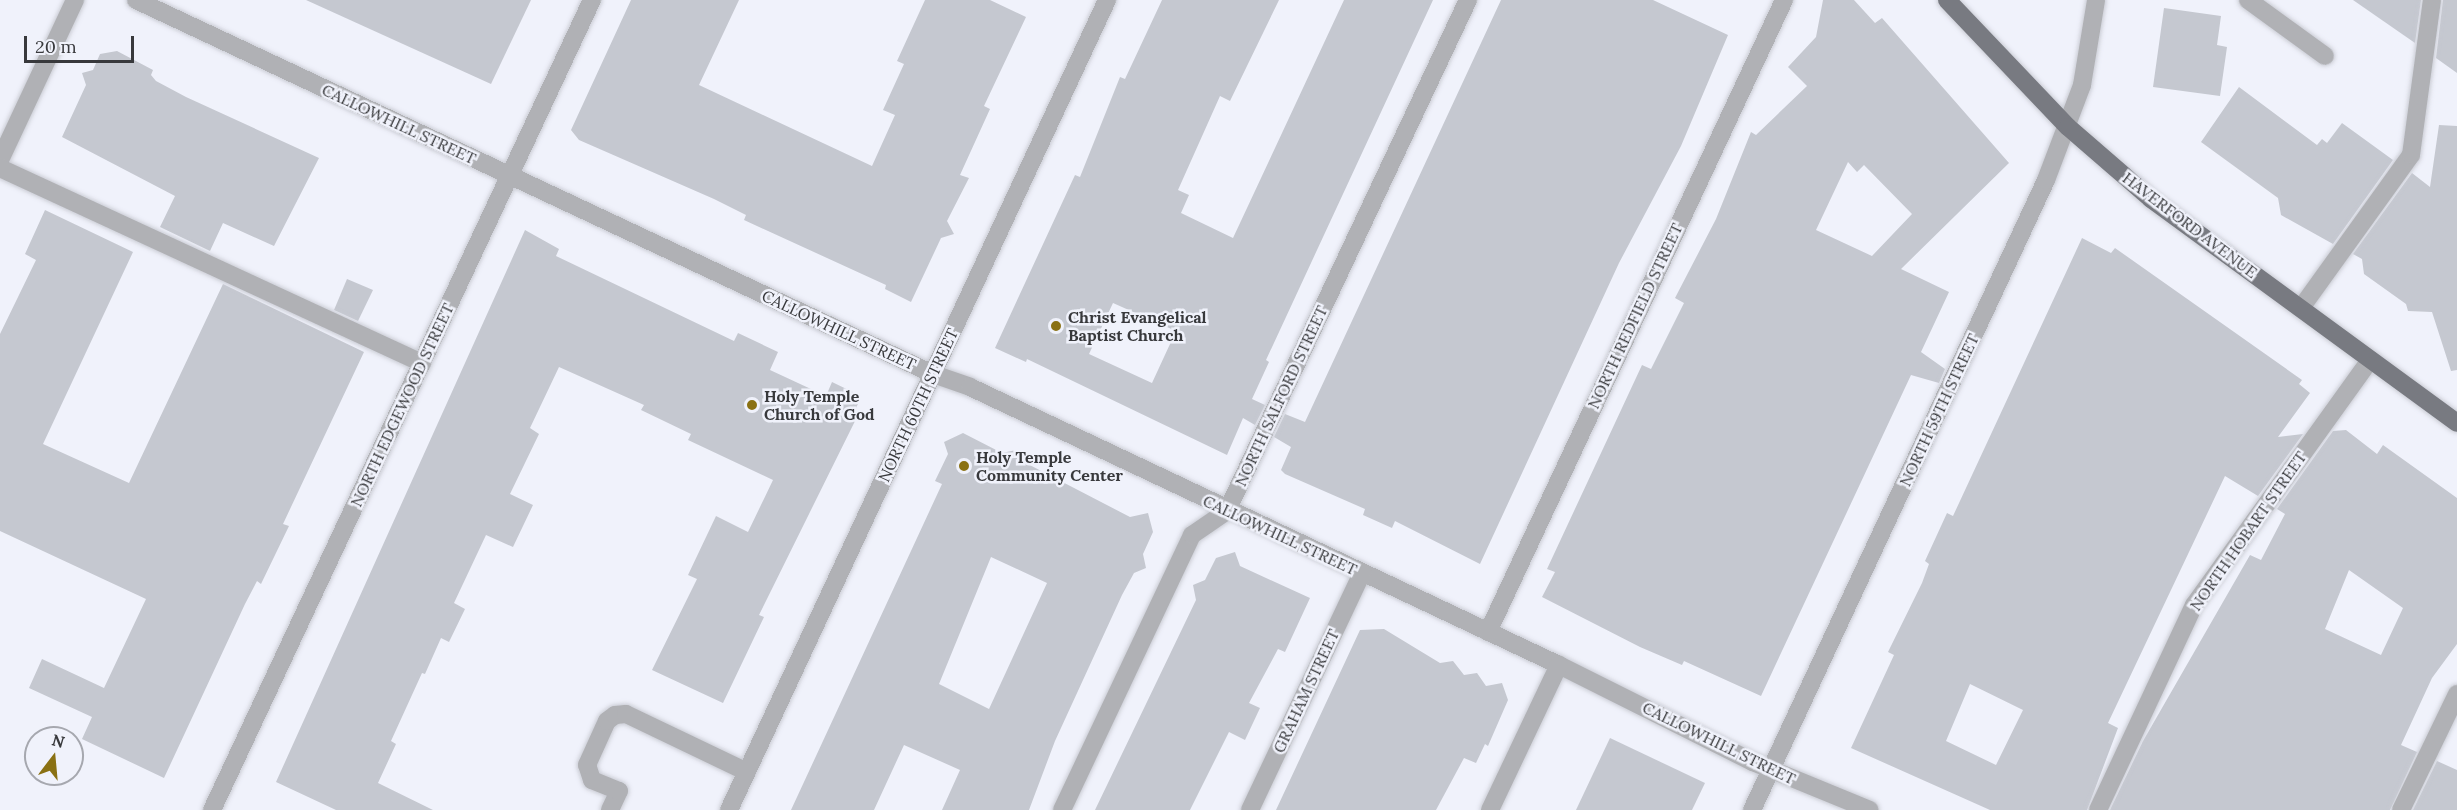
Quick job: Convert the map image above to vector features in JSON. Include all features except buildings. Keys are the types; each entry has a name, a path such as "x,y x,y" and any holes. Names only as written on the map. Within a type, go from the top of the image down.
{"main road":[{"name":"HAVERFORD AVENUE","path":"1947,0 2068,127 2151,199 2457,423"}],"street":[{"path":"0,160 75,0"},
{"name":"CALLOWHILL STREET","path":"136,0 933,374 970,387 1227,511 1559,664 1770,768 1870,810"},
{"name":"NORTH EDGEWOOD STREET","path":"212,810 592,0"},
{"name":"NORTH 60TH STREET","path":"729,810 1107,0"},
{"name":"NORTH SALFORD STREET","path":"1227,511 1468,0"},
{"name":"NORTH REDFIELD STREET","path":"1488,632 1784,0"},
{"name":"NORTH 59TH STREET","path":"1752,810 2068,127 2082,85 2096,0"},
{"path":"2248,0 2325,56"},
{"path":"2301,308 2411,155 2432,0"},
{"path":"0,168 422,363"},
{"name":"NORTH HOBART STREET","path":"2098,810 2194,605 2370,360"},
{"path":"1062,810 1192,535 1227,511"},
{"name":"GRAHAM STREET","path":"1250,810 1362,573"},
{"path":"1490,810 1559,664"},
{"path":"2401,810 2457,694"},
{"path":"610,810 619,791 592,780 587,765 607,721 615,715 626,714 747,772"}],"place":[{"name":"Christ Evangelical Baptist Church","path":"1056,326"},
{"name":"Holy Temple Church of God","path":"752,405"},
{"name":"Holy Temple Community Center","path":"964,466"}]}
